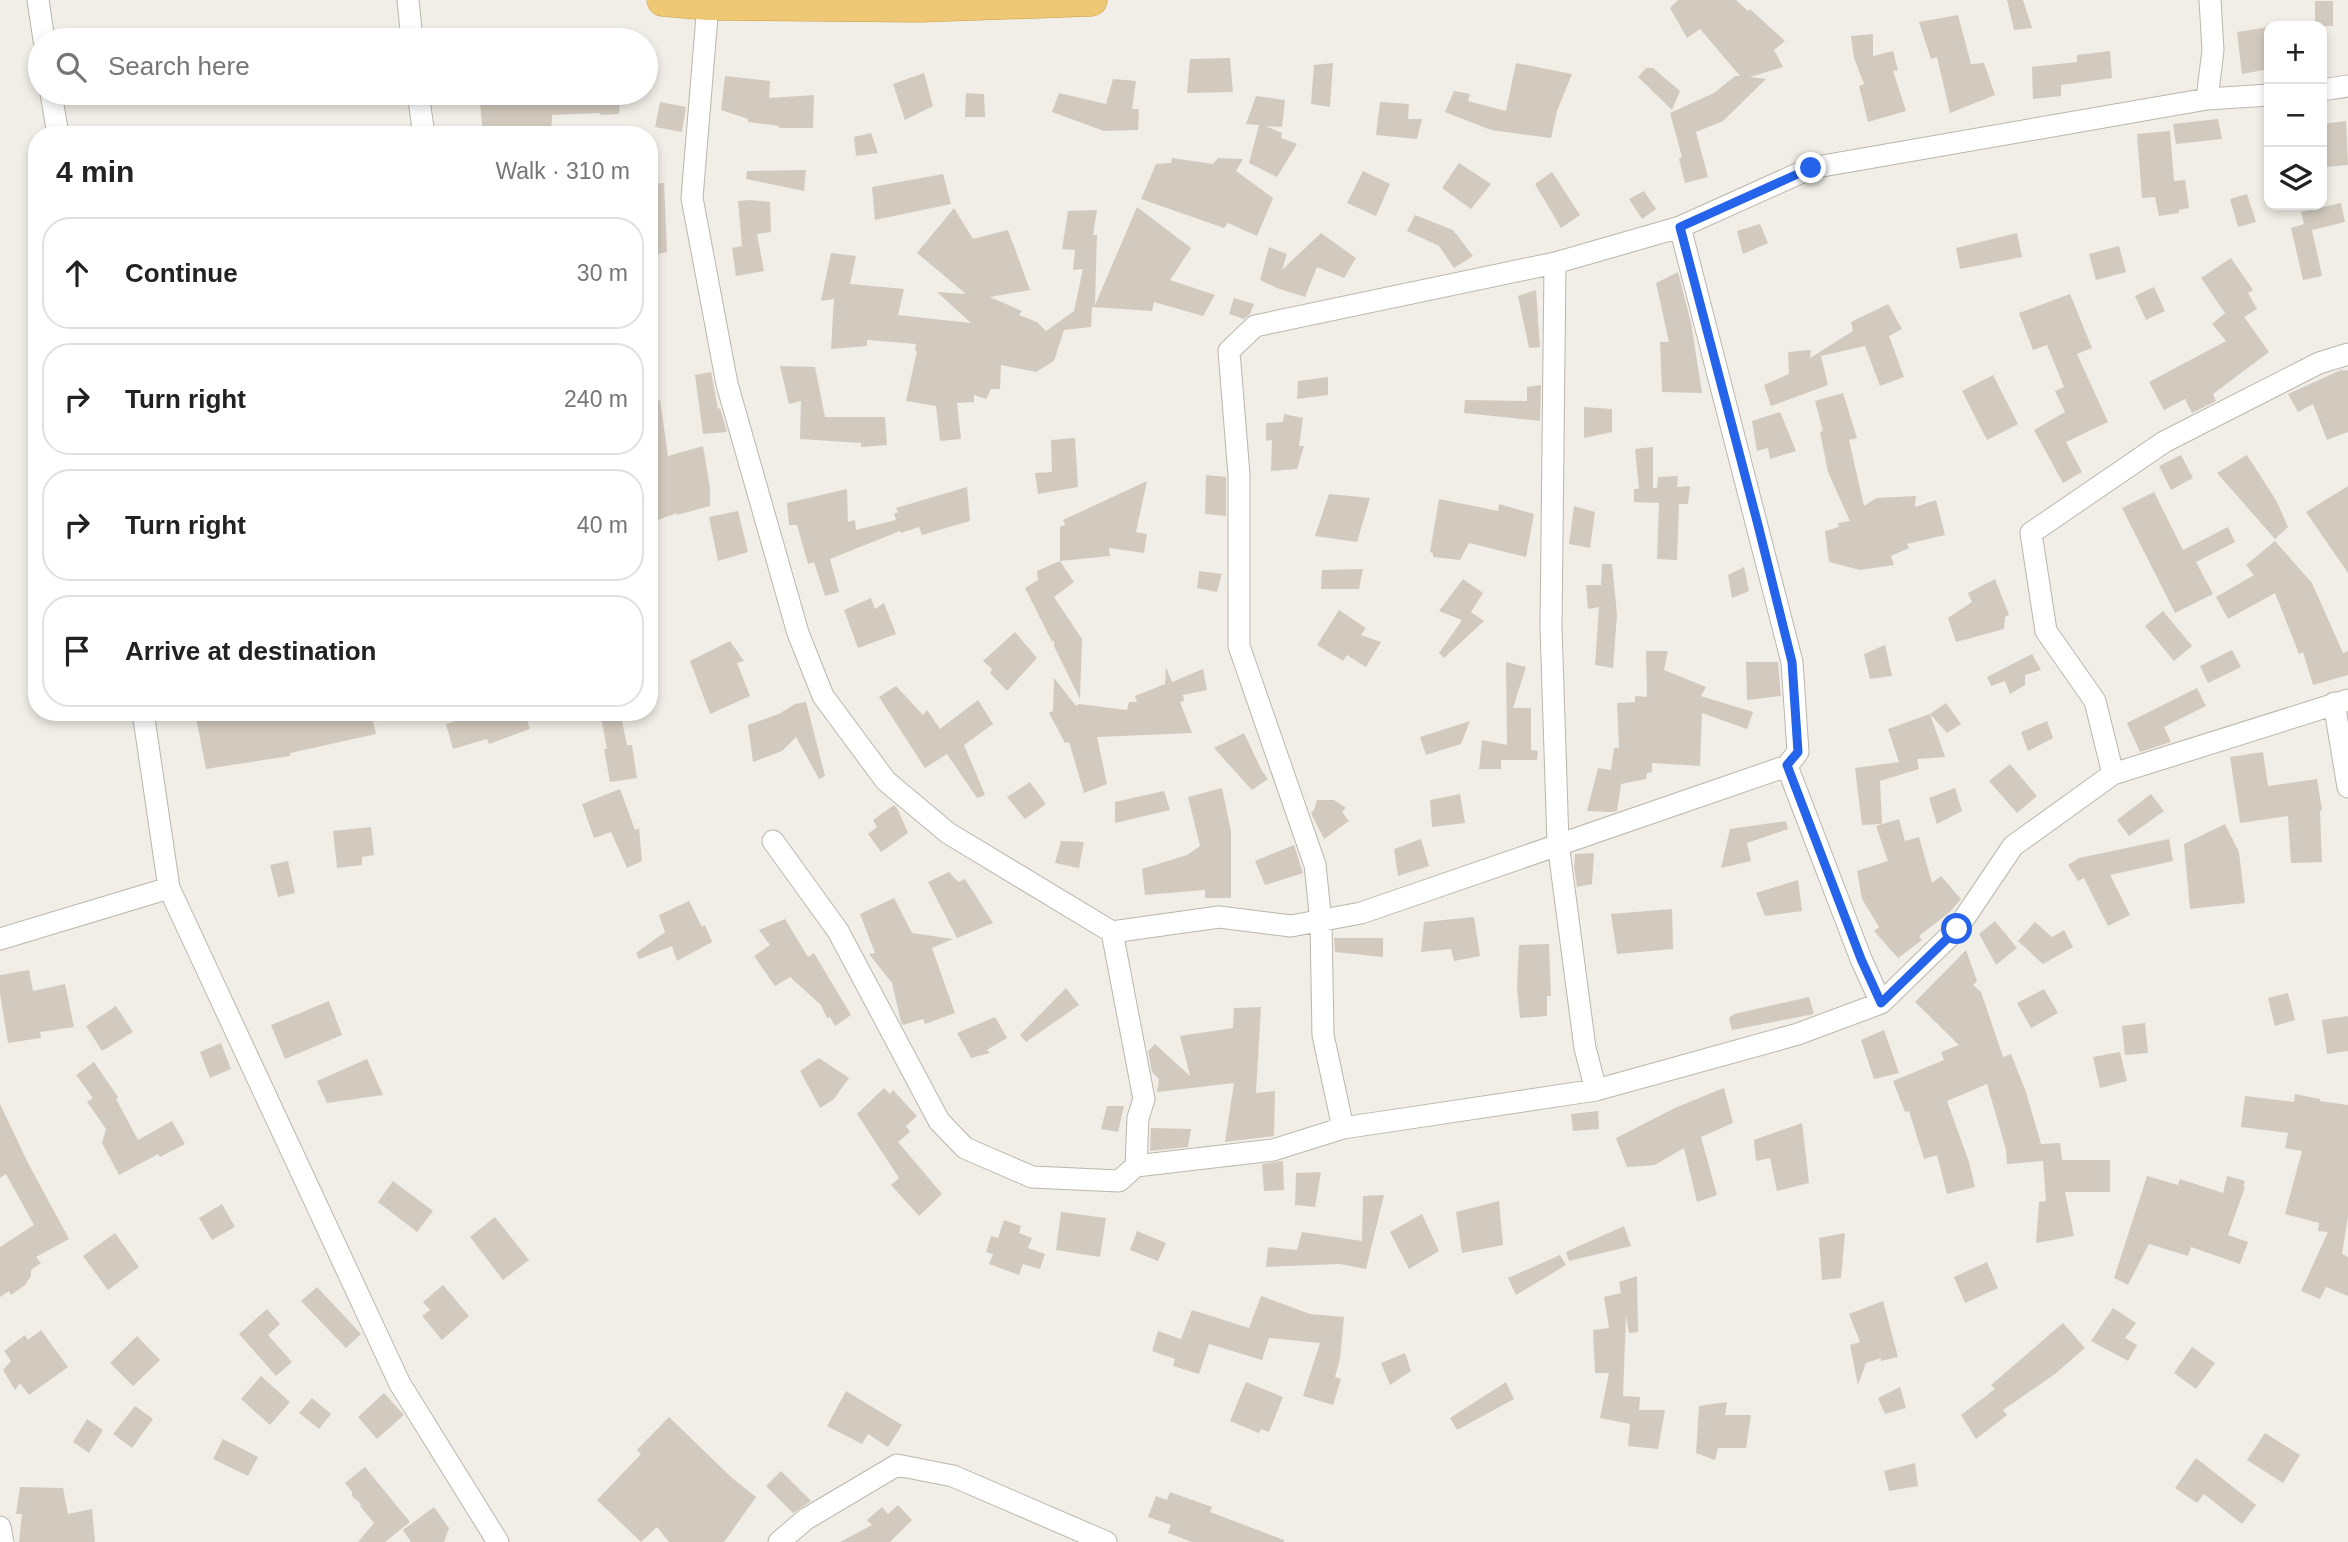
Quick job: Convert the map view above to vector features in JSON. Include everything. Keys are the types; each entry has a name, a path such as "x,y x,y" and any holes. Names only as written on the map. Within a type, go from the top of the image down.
{"highway":[{"path":"663,0 708,4 920,6 1091,0"}],"street":[{"path":"38,0 42,28"},
{"path":"408,0 411,28"},
{"path":"2207,99 2213,50 2210,0"},
{"path":"708,4 692,198 727,384 798,633 823,696 886,781 948,833 1112,932 1219,917 1291,926 1361,913 1787,765 1798,752 1792,662 1680,227"},
{"path":"2327,89 2348,86"},
{"path":"1343,1128 1323,1035 1321,922 1315,865 1238,646 1239,475 1229,351 1255,326 1555,263 1680,227 1811,168 2207,99 2264,95"},
{"path":"53,105 56,126"},
{"path":"420,105 423,126"},
{"path":"1555,263 1551,627 1558,843 1585,1048 1595,1090"},
{"path":"2113,774 2095,701 2046,631 2031,533 2164,442 2319,363 2348,354"},
{"path":"773,841 838,931 939,1121 965,1148 1032,1177 1119,1181 1136,1166 1273,1150 1343,1128 1595,1090 1798,1034 1881,1003 1957,929 2013,846 2113,774 2341,702 2348,787"},
{"path":"144,721 169,888 400,1384 498,1542"},
{"path":"1787,765 1856,947 1881,1003"},
{"path":"0,939 169,888"},
{"path":"1112,932 1144,1099 1138,1118 1136,1166"},
{"path":"779,1542 806,1519 897,1465 953,1476 1106,1542"},
{"path":"0,1527 3,1542"}],"building":[{"path":"1678,0 1736,0 1785,41 1774,50 1783,67 1750,77 1766,79 1723,121 1696,132 1708,177 1685,183 1679,159 1682,157 1670,113 1714,93 1735,76 1740,76 1700,29 1687,38 1670,8"},
{"path":"2007,0 2023,0 2032,28 2014,30"},
{"path":"2315,1 2333,1 2333,26 2327,26 2327,21 2315,21"},
{"path":"1958,15 1971,64 1984,63 1995,95 1950,113 1937,57 1931,59 1919,22"},
{"path":"2264,28 2264,70 2242,74 2237,32"},
{"path":"1873,34 1873,56 1893,51 1898,70 1893,71 1906,111 1868,122 1859,86 1864,84 1854,58 1851,36"},
{"path":"2110,51 2112,78 2061,85 2061,96 2033,99 2032,67 2077,62 2077,55"},
{"path":"1230,58 1233,92 1187,93 1190,59"},
{"path":"1333,63 1330,107 1311,104 1314,65"},
{"path":"1516,63 1572,74 1557,111 1551,138 1491,130 1445,112 1454,91 1470,94 1468,101 1506,111"},
{"path":"1646,68 1653,68 1680,91 1672,110 1638,77"},
{"path":"924,73 933,106 905,120 893,84"},
{"path":"725,76 770,81 769,98 814,95 813,128 779,128 748,122 748,119 721,110"},
{"path":"1113,79 1136,81 1132,109 1139,109 1138,130 1104,131 1052,112 1059,93 1106,104"},
{"path":"966,93 984,94 985,117 965,117"},
{"path":"1256,96 1285,100 1282,127 1266,126 1282,133 1281,138 1297,144 1277,177 1249,163 1259,125 1246,124"},
{"path":"660,102 686,107 682,132 655,126"},
{"path":"1380,102 1409,104 1408,119 1422,119 1417,139 1376,135"},
{"path":"480,105 620,105 619,114 552,115 551,126 482,126"},
{"path":"2218,119 2222,139 2176,144 2173,124"},
{"path":"2346,121 2348,165 2327,167 2327,123"},
{"path":"2170,131 2174,181 2185,180 2189,208 2179,210 2179,213 2159,216 2155,197 2142,198 2137,134"},
{"path":"871,133 878,153 856,156 854,137"},
{"path":"1172,158 1213,164 1218,158 1243,159 1236,171 1273,198 1257,236 1228,223 1224,228 1141,199 1156,164 1171,163"},
{"path":"1459,163 1491,184 1471,209 1442,188"},
{"path":"806,170 804,191 746,179 747,171"},
{"path":"1363,171 1390,184 1376,216 1347,203"},
{"path":"1552,172 1580,215 1561,228 1535,184"},
{"path":"943,174 951,204 875,220 872,187"},
{"path":"658,183 664,183 667,252 658,254"},
{"path":"1644,191 1656,209 1642,219 1629,199"},
{"path":"2247,194 2256,222 2238,227 2230,199"},
{"path":"738,201 770,202 771,232 757,234 764,271 736,276 732,248 742,246"},
{"path":"2341,203 2345,222 2312,230 2322,276 2303,280 2291,228 2304,224 2301,212 2327,210 2327,206"},
{"path":"1137,207 1191,248 1170,280 1215,295 1203,316 1154,302 1152,311 1092,307 1091,327 1064,330 1054,361 1036,372 1001,365 1000,389 991,389 986,399 974,395 974,402 957,403 961,439 940,441 936,406 906,401 917,351 916,344 867,340 867,346 831,349 834,299 821,301 831,253 856,256 850,284 904,289 898,315 971,323 937,292 966,294 917,253 954,208 973,239 1008,230 1030,290 990,297 1022,311 1019,315 1037,322 1046,331 1074,311 1083,269 1073,270 1075,250 1062,249 1068,211 1097,210 1093,235 1097,235 1095,305"},
{"path":"1415,215 1453,230 1473,256 1454,268 1439,246 1407,231"},
{"path":"1760,224 1768,243 1743,254 1737,231"},
{"path":"1321,233 1356,258 1344,278 1317,267 1305,297 1260,280 1269,247 1287,254 1282,270"},
{"path":"2017,233 2022,257 1960,269 1956,248"},
{"path":"2119,246 2126,272 2096,280 2089,254"},
{"path":"2231,258 2253,290 2248,293 2257,309 2244,317 2269,352 2213,394 2216,401 2192,413 2185,399 2164,410 2149,382 2226,341 2212,324 2225,313 2201,278"},
{"path":"1678,272 1691,323 1702,393 1662,392 1660,342 1669,342 1656,283"},
{"path":"2154,287 2165,311 2146,320 2135,296"},
{"path":"1536,290 1540,347 1529,348 1518,296"},
{"path":"2070,294 2092,348 2077,354 2108,422 2066,442 2082,472 2063,483 2034,430 2065,412 2055,391 2064,387 2047,345 2033,350 2019,313"},
{"path":"1234,298 1254,304 1250,314 1244,319 1229,314"},
{"path":"1888,304 1902,329 1889,336 1904,377 1880,386 1865,346 1821,356 1828,385 1771,406 1764,385 1789,374 1788,352 1811,350 1810,358 1853,331 1851,322"},
{"path":"780,366 815,367 825,417 885,417 887,445 861,447 861,443 800,439 801,401 789,404"},
{"path":"2343,369 2348,370 2348,432 2327,440 2313,404 2298,412 2288,394"},
{"path":"711,372 718,409 720,408 727,432 703,434 695,375"},
{"path":"1993,375 2018,424 1987,440 1962,391"},
{"path":"1328,377 1328,395 1297,399 1298,381"},
{"path":"1541,385 1540,421 1464,413 1465,400 1527,401 1527,387"},
{"path":"1843,393 1857,438 1849,440 1864,506 1876,498 1916,496 1915,507 1936,500 1945,535 1907,544 1909,548 1891,556 1894,565 1860,570 1829,562 1825,531 1839,527 1838,523 1850,521 1828,472 1820,432 1823,431 1815,401"},
{"path":"658,400 668,456 703,446 710,506 658,520"},
{"path":"1584,407 1612,409 1612,432 1584,438"},
{"path":"1780,412 1796,451 1770,459 1768,448 1757,451 1752,421"},
{"path":"1284,414 1303,418 1299,446 1304,446 1297,469 1271,471 1272,440 1266,441 1266,423 1283,422"},
{"path":"1075,438 1078,487 1038,494 1035,473 1052,472 1051,440"},
{"path":"1653,447 1653,488 1657,488 1658,477 1678,476 1677,487 1690,486 1688,504 1679,504 1677,560 1657,559 1659,503 1634,502 1634,489 1639,489 1635,449"},
{"path":"2181,455 2193,478 2171,490 2159,466"},
{"path":"2247,455 2277,502 2288,527 2275,539 2217,473"},
{"path":"1206,475 1226,477 1226,516 1205,514"},
{"path":"1147,481 1136,532 1147,534 1144,553 1109,548 1110,556 1060,561 1060,527 1065,525 1063,520"},
{"path":"2348,486 2348,573 2306,512"},
{"path":"967,487 970,521 922,535 919,527 901,533 900,531 830,559 839,592 825,596 814,562 808,564 797,525 789,525 787,503 847,489 848,522 855,520 856,530 896,520 896,508"},
{"path":"2154,492 2183,550 2228,527 2235,542 2196,562 2213,594 2175,613 2122,508"},
{"path":"1329,494 1370,498 1357,542 1315,536"},
{"path":"1439,499 1498,511 1499,504 1534,514 1526,557 1469,543 1460,560 1433,557 1430,552"},
{"path":"1574,506 1595,512 1590,548 1569,544"},
{"path":"738,511 748,552 718,561 709,517"},
{"path":"2275,541 2312,583 2343,653 2348,651 2348,675 2313,685 2303,652 2299,654 2275,593 2228,619 2216,597 2254,575 2246,565"},
{"path":"1060,561 1074,582 1054,597 1082,639 1080,699 1054,646 1054,640 1052,642 1025,588 1038,580 1037,571"},
{"path":"1602,564 1612,564 1617,614 1613,668 1595,665 1599,607 1588,609 1586,585 1601,585"},
{"path":"1744,567 1749,591 1732,598 1728,575"},
{"path":"1363,569 1359,589 1321,589 1322,570"},
{"path":"1199,571 1222,574 1217,592 1197,588"},
{"path":"1463,579 1483,593 1471,612 1484,621 1444,658 1439,653 1462,620 1439,611"},
{"path":"1995,579 2009,615 2005,617 2004,629 1956,642 1948,618 1972,602 1968,593"},
{"path":"871,598 875,609 884,603 896,634 858,648 844,610"},
{"path":"1339,610 1366,628 1361,635 1381,642 1366,667 1347,655 1343,661 1317,645"},
{"path":"2163,611 2192,646 2174,661 2145,626"},
{"path":"1015,632 1037,658 1007,691 983,661"},
{"path":"730,641 744,661 737,663 750,696 710,714 690,661"},
{"path":"1885,645 1892,676 1870,679 1864,654"},
{"path":"2232,650 2241,667 2208,683 2200,666"},
{"path":"1646,651 1668,651 1664,670 1706,687 1701,696 1753,712 1747,729 1702,713 1700,766 1652,763 1652,772 1647,773 1646,779 1621,784 1617,811 1587,811 1598,768 1611,770 1614,748 1619,748 1617,703 1635,702 1635,696 1647,697"},
{"path":"2032,654 2041,670 2025,675 2025,685 2010,694 2005,681 1991,686 1987,677"},
{"path":"1506,662 1526,667 1513,708 1531,708 1531,750 1538,751 1537,760 1501,760 1501,769 1479,769 1482,740 1507,745"},
{"path":"1746,662 1778,662 1781,696 1747,700"},
{"path":"1166,667 1172,682 1203,669 1207,690 1183,695 1184,701 1180,702 1192,733 1097,737 1107,784 1084,793 1069,742 1065,743 1049,713 1053,711 1054,678 1076,706 1079,704 1127,710 1129,702 1137,702 1135,696 1165,684"},
{"path":"896,686 923,715 927,710 940,729 978,700 993,724 964,745 985,795 977,798 947,754 925,768 879,697"},
{"path":"2197,688 2206,706 2164,727 2171,742 2140,752 2127,723"},
{"path":"806,702 825,776 819,779 796,737 782,751 753,762 748,725 779,714 795,704"},
{"path":"1946,703 1961,724 1947,733 1930,714"},
{"path":"1930,714 1945,757 1917,759 1919,769 1880,781 1882,824 1862,825 1855,768 1899,762 1888,729"},
{"path":"197,721 373,721 376,734 290,753 290,756 206,769"},
{"path":"456,721 527,721 530,729 489,744 487,739 453,749 446,724"},
{"path":"602,721 622,721 627,745 632,745 637,778 610,782 604,749 607,749"},
{"path":"1470,721 1461,744 1426,755 1420,737"},
{"path":"2047,721 2053,738 2028,751 2021,732"},
{"path":"1244,733 1268,779 1252,790 1214,748"},
{"path":"2263,752 2268,786 2317,779 2322,810 2322,862 2291,863 2288,816 2240,823 2230,757"},
{"path":"2010,764 2037,796 2017,813 1989,781"},
{"path":"1030,782 1046,804 1025,819 1007,797"},
{"path":"1222,788 1231,831 1231,898 1205,898 1205,890 1145,895 1142,869 1187,855 1200,846 1188,797"},
{"path":"1955,788 1962,811 1937,824 1929,798"},
{"path":"620,789 635,830 639,828 642,861 627,868 611,832 594,838 582,804"},
{"path":"1164,791 1170,810 1115,823 1115,802"},
{"path":"1460,794 1465,823 1432,827 1430,800"},
{"path":"2151,794 2164,811 2129,836 2117,820"},
{"path":"1317,800 1334,800 1346,808 1342,812 1349,821 1324,839 1311,813"},
{"path":"894,805 908,833 881,852 868,834 877,827 873,820"},
{"path":"1899,819 1905,841 1919,837 1932,883 1941,876 1961,899 1950,912 1919,936 1922,940 1898,958 1874,931 1879,927 1862,899 1857,871 1888,861 1876,826"},
{"path":"1786,821 1788,829 1747,843 1751,861 1721,868 1730,829"},
{"path":"2225,824 2239,852 2245,903 2190,909 2184,844"},
{"path":"371,827 374,855 362,857 362,865 337,868 333,831"},
{"path":"1421,839 1429,866 1398,876 1394,849"},
{"path":"2169,839 2173,861 2110,875 2130,915 2108,926 2084,878 2078,881 2068,865 2079,858"},
{"path":"1061,841 1084,842 1079,868 1055,863"},
{"path":"1294,845 1303,873 1265,885 1255,861"},
{"path":"1594,853 1592,884 1577,887 1575,854"},
{"path":"288,861 295,893 278,897 270,865"},
{"path":"949,872 958,882 965,879 993,923 957,938 928,882"},
{"path":"1798,880 1802,911 1765,916 1756,893"},
{"path":"894,898 912,933 953,939 932,948 955,1013 925,1024 923,1019 903,1025 901,1022 892,983 869,954 875,953 860,914"},
{"path":"689,901 702,927 705,925 712,942 677,961 672,946 639,959 636,953 665,932 659,915"},
{"path":"1672,909 1673,949 1617,954 1611,914"},
{"path":"1474,917 1480,956 1454,961 1451,949 1421,952 1424,922"},
{"path":"785,919 808,957 814,953 851,1015 835,1026 830,1017 827,1018 821,1005 790,977 775,986 754,956 770,945 759,930"},
{"path":"1995,921 2017,948 1996,965 1979,934"},
{"path":"2035,922 2052,937 2064,930 2073,947 2043,964 2018,941"},
{"path":"1334,938 1383,938 1383,957 1335,952"},
{"path":"1549,944 1551,996 1547,996 1547,1016 1520,1018 1517,988 1519,945"},
{"path":"1966,950 1977,981 1973,985 1981,992 2003,1057 2011,1054 2026,1092 2041,1144 2060,1143 2062,1160 2110,1160 2110,1192 2065,1192 2074,1236 2036,1243 2039,1202 2046,1201 2043,1161 2007,1164 2006,1150 1987,1084 1947,1101 1975,1187 1947,1194 1937,1155 1924,1159 1909,1111 1905,1112 1893,1081 1944,1060 1941,1052 1959,1045 1915,1002"},
{"path":"29,970 33,991 65,984 74,1027 40,1032 41,1038 8,1043 0,994 0,975"},
{"path":"1066,988 1079,1005 1026,1042 1020,1035"},
{"path":"2044,989 2058,1013 2031,1028 2017,1003"},
{"path":"2288,993 2295,1020 2275,1026 2268,998"},
{"path":"1809,997 1814,1014 1732,1030 1729,1018 1734,1014"},
{"path":"329,1001 342,1035 285,1059 271,1025"},
{"path":"116,1006 133,1032 102,1051 86,1026"},
{"path":"1261,1007 1256,1093 1275,1091 1274,1136 1225,1142 1234,1083 1157,1092 1159,1079 1152,1072 1148,1051 1155,1044 1190,1076 1180,1036 1233,1028 1234,1008"},
{"path":"2348,1016 2348,1051 2327,1054 2322,1020"},
{"path":"995,1017 1007,1038 987,1050 990,1053 971,1058 957,1033"},
{"path":"2145,1023 2148,1053 2125,1055 2122,1026"},
{"path":"1884,1030 1899,1073 1874,1079 1861,1040"},
{"path":"221,1043 231,1069 210,1078 200,1052"},
{"path":"2120,1052 2127,1081 2100,1088 2093,1057"},
{"path":"819,1058 849,1078 834,1099 820,1108 800,1071"},
{"path":"367,1059 383,1095 327,1103 317,1081"},
{"path":"94,1062 118,1097 116,1099 138,1140 172,1121 185,1144 160,1157 158,1154 119,1175 102,1143 106,1129 87,1102 93,1098 76,1075"},
{"path":"884,1088 890,1094 893,1090 917,1116 906,1126 910,1132 898,1142 942,1194 919,1216 891,1185 899,1178 857,1114"},
{"path":"1724,1088 1733,1123 1701,1137 1717,1195 1697,1202 1684,1148 1655,1165 1627,1167 1616,1138 1677,1107"},
{"path":"2295,1094 2348,1105 2348,1216 2342,1254 2348,1257 2348,1296 2326,1287 2320,1299 2301,1291 2328,1232 2318,1231 2319,1223 2285,1214 2302,1151 2285,1148 2288,1133 2241,1127 2245,1096 2294,1102"},
{"path":"0,1104 69,1239 36,1257 41,1263 31,1270 31,1276 25,1285 11,1295 9,1291 0,1297 0,1247 34,1225 6,1174 0,1178"},
{"path":"1107,1106 1124,1106 1118,1132 1101,1129"},
{"path":"1598,1111 1599,1129 1573,1131 1571,1114"},
{"path":"1802,1123 1809,1183 1777,1191 1770,1158 1756,1161 1754,1140"},
{"path":"1151,1128 1191,1129 1188,1147 1150,1151"},
{"path":"1283,1161 1284,1190 1264,1191 1262,1164"},
{"path":"1321,1172 1315,1207 1295,1205 1296,1173"},
{"path":"2147,1176 2178,1185 2180,1179 2223,1193 2227,1176 2245,1181 2228,1235 2248,1242 2240,1264 2191,1247 2188,1256 2149,1244 2128,1285 2114,1278"},
{"path":"393,1181 433,1211 417,1232 378,1202"},
{"path":"1384,1195 1366,1269 1340,1264 1266,1267 1268,1247 1297,1250 1302,1232 1362,1241 1363,1196"},
{"path":"1499,1201 1503,1245 1462,1253 1456,1212"},
{"path":"222,1204 235,1227 212,1240 199,1218"},
{"path":"1061,1212 1106,1218 1100,1257 1056,1250"},
{"path":"1422,1214 1439,1251 1409,1269 1390,1232"},
{"path":"495,1217 529,1260 503,1280 470,1237"},
{"path":"1004,1220 1021,1226 1019,1233 1032,1238 1028,1248 1045,1254 1040,1269 1023,1264 1019,1275 989,1264 993,1254 986,1252 991,1236 998,1238"},
{"path":"1624,1226 1631,1246 1569,1261 1566,1252"},
{"path":"1137,1231 1166,1243 1158,1261 1130,1250"},
{"path":"115,1233 139,1267 108,1290 83,1256"},
{"path":"1845,1233 1841,1278 1822,1280 1819,1238"},
{"path":"1560,1255 1566,1265 1516,1295 1508,1278"},
{"path":"1987,1262 1998,1288 1965,1303 1954,1277"},
{"path":"1637,1276 1638,1332 1629,1333 1626,1316 1623,1396 1640,1397 1639,1410 1665,1410 1658,1449 1628,1446 1630,1424 1600,1418 1609,1373 1595,1373 1593,1330 1609,1328 1604,1297 1621,1293 1619,1282"},
{"path":"443,1285 469,1316 442,1340 422,1316 430,1310 423,1302"},
{"path":"317,1287 361,1334 346,1348 301,1301"},
{"path":"1261,1296 1310,1314 1344,1317 1340,1359 1335,1377 1341,1379 1333,1405 1303,1396 1320,1343 1269,1338 1262,1360 1209,1344 1199,1374 1173,1366 1175,1359 1152,1351 1158,1331 1181,1339 1192,1310 1249,1328"},
{"path":"1883,1301 1898,1357 1881,1361 1881,1358 1866,1363 1858,1385 1850,1345 1860,1342 1849,1314"},
{"path":"2113,1308 2136,1323 2125,1338 2137,1345 2128,1361 2091,1341"},
{"path":"267,1309 280,1324 268,1335 292,1362 276,1376 239,1334"},
{"path":"2063,1323 2085,1348 2055,1374 2003,1410 2007,1415 1976,1439 1961,1415 1995,1389 1991,1385"},
{"path":"41,1330 68,1367 29,1395 20,1383 15,1390 3,1370 11,1361 4,1351 25,1335 28,1340"},
{"path":"137,1336 160,1360 133,1386 110,1363"},
{"path":"2192,1347 2215,1363 2196,1389 2174,1373"},
{"path":"1405,1353 1411,1371 1390,1385 1381,1363"},
{"path":"261,1376 290,1402 270,1425 241,1399"},
{"path":"1246,1382 1283,1397 1269,1432 1261,1429 1259,1433 1230,1421"},
{"path":"1506,1382 1514,1399 1457,1430 1450,1418"},
{"path":"1900,1387 1906,1408 1885,1414 1878,1398"},
{"path":"846,1391 902,1425 888,1447 868,1434 862,1444 827,1426"},
{"path":"384,1393 404,1415 377,1439 358,1417"},
{"path":"312,1398 331,1414 319,1429 299,1413"},
{"path":"1727,1402 1725,1415 1751,1415 1746,1448 1718,1448 1715,1460 1696,1453 1699,1406"},
{"path":"135,1406 153,1419 132,1448 113,1434"},
{"path":"669,1417 731,1477 756,1497 724,1542 669,1542 657,1527 641,1542 597,1500 641,1454 637,1450"},
{"path":"87,1419 103,1430 89,1453 73,1442"},
{"path":"2265,1433 2300,1455 2283,1483 2247,1460"},
{"path":"223,1439 258,1457 248,1476 213,1459"},
{"path":"2196,1458 2256,1505 2242,1524 2204,1494 2197,1503 2175,1488"},
{"path":"1915,1463 1918,1486 1889,1491 1884,1471"},
{"path":"365,1467 410,1522 385,1542 358,1542 374,1523 345,1483"},
{"path":"781,1471 811,1501 793,1513 766,1486"},
{"path":"20,1487 63,1488 68,1514 92,1509 95,1542 19,1542 22,1514 16,1514"},
{"path":"1170,1492 1212,1507 1210,1512 1284,1542 1192,1542 1168,1533 1171,1525 1148,1517 1156,1496 1167,1500"},
{"path":"898,1505 912,1520 890,1542 840,1542 872,1525 867,1520 882,1507 888,1514"},
{"path":"434,1507 449,1528 444,1542 411,1542 403,1530"}],"route":[{"path":"1811,168 1680,227 1792,662 1798,752 1787,765 1861,959 1881,1003 1957,929"}]}
